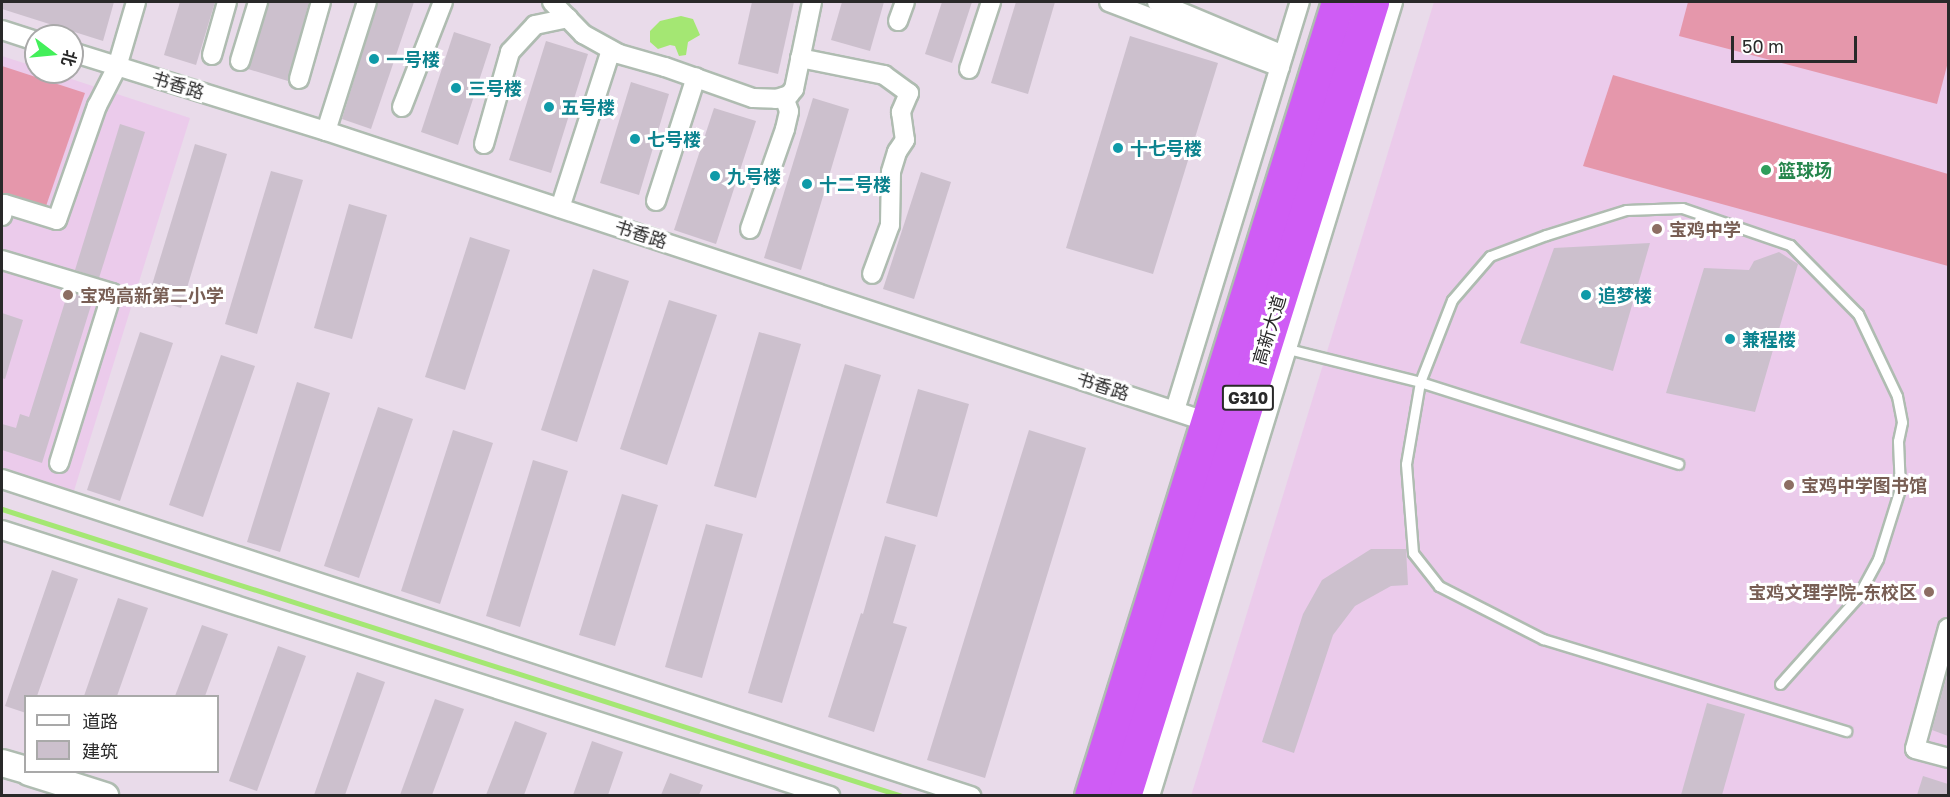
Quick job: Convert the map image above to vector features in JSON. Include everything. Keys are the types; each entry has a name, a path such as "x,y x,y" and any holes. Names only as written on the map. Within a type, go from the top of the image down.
{"highway":[{"name":"高新大道","path":"1091,795 1338,2"},
{"name":"高新大道","path":"1124,795 1275,347 1372,2"}],"main road":[{"path":"2,763 24,770"},
{"path":"34,773 105,795"}],"street":[{"path":"2,216 5,204 57,220 98,106 117,67 136,2"},
{"path":"212,55 227,2"},
{"path":"240,61 258,2"},
{"path":"299,79 321,2"},
{"path":"326,131 367,2"},
{"path":"402,107 443,2"},
{"path":"552,2 583,34 611,50 753,98 776,99 784,97 794,89 812,2"},
{"path":"898,21 904,2"},
{"path":"969,69 991,2"},
{"path":"1109,2 1281,61"},
{"path":"1157,2 1281,61"},
{"path":"1175,410 1300,2"},
{"path":"1150,795 1275,347 1393,2"},
{"path":"484,144 510,52 535,25 568,18"},
{"path":"2,30 24,37"},
{"path":"560,208 611,50"},
{"name":"书香路","path":"84,56 326,131 1208,422"},
{"path":"800,58 884,75 909,93 901,112 905,140 897,152 891,172 890,225 872,274"},
{"path":"656,201 696,77"},
{"path":"750,229 785,129 789,111 784,97"},
{"path":"2,260 112,293 59,463"},
{"path":"2,479 971,795"},
{"path":"2,530 830,795"},
{"path":"1948,628 1915,749 1948,758"}],"lane":[{"path":"1780,684 1841,619 1871,576 1885,541 1900,489 1898,441 1902,422 1897,396 1858,314 1790,245 1682,208 1626,210 1546,235 1490,256 1452,300 1420,382 1407,464 1413,553 1439,586 1543,639 1846,731"},
{"path":"1275,347 1420,382 1678,464"}],"shaded area":[{"name":"宝鸡中学","path":"1434,2 1948,2 1948,795 1191,796"},
{"path":"1688,2 1948,2 1948,62 1937,104 1679,36"},
{"path":"681,16 693,19 700,35 688,42 686,55 679,56 675,46 670,45 658,49 650,42 650,31 660,21"},
{"name":"宝鸡高新第二小学","path":"2,56 24,63 24,84 84,83 190,118 73,494 2,471"},
{"path":"2,66 24,73 24,84 57,84 85,93 45,209 2,194"},
{"name":"篮球场","path":"1613,75 1948,174 1948,266 1583,166"}],"building":[{"path":"2,2 114,2 103,41 84,35 84,24 49,24 2,9"},
{"path":"180,2 215,2 196,65 164,55"},
{"path":"269,2 309,2 288,81 248,69"},
{"name":"一号楼","path":"378,2 414,2 371,129 342,119"},
{"path":"752,2 794,2 778,74 738,64"},
{"path":"842,2 884,2 870,51 831,40"},
{"path":"942,2 972,2 952,63 925,54"},
{"path":"1016,2 1055,2 1028,94 991,83"},
{"name":"三号楼","path":"454,32 491,44 458,145 421,132"},
{"path":"1130,36 1218,63 1153,274 1066,248"},
{"name":"五号楼","path":"546,41 588,54 551,173 509,160"},
{"name":"七号楼","path":"631,82 669,94 639,195 600,183"},
{"name":"十二号楼","path":"813,98 849,109 801,270 764,258"},
{"name":"九号楼","path":"714,108 756,121 716,244 674,230"},
{"path":"120,124 145,132 99,278 75,270"},
{"path":"195,144 227,154 181,308 148,298"},
{"path":"271,171 303,180 257,334 225,324"},
{"path":"921,172 951,182 914,299 883,289"},
{"path":"349,204 387,215 352,339 314,328"},
{"path":"470,237 510,250 465,390 425,377"},
{"name":"追梦楼","path":"1650,243 1613,371 1520,343 1554,248"},
{"name":"兼程楼","path":"1779,252 1798,264 1755,412 1666,393 1704,268 1749,270 1754,261"},
{"path":"593,269 629,281 577,442 541,430"},
{"path":"68,292 93,299 42,463 2,450 2,424 16,428 20,414 29,417"},
{"path":"669,300 717,315 667,465 620,449"},
{"path":"2,313 23,320 5,379 2,378"},
{"path":"140,332 173,343 120,501 87,490"},
{"path":"759,332 801,344 756,498 714,486"},
{"path":"221,355 255,366 203,517 169,505"},
{"path":"845,364 881,375 782,703 748,693"},
{"path":"297,382 330,393 280,552 247,542"},
{"path":"918,389 969,404 937,517 886,503"},
{"path":"378,407 413,419 359,578 324,566"},
{"path":"453,430 493,443 440,604 401,591"},
{"path":"1029,430 1086,448 985,778 927,760"},
{"path":"533,460 568,471 520,627 486,616"},
{"path":"622,494 658,505 615,646 579,635"},
{"path":"706,524 743,534 702,678 665,667"},
{"path":"885,536 916,545 893,623 907,627 874,732 828,717 861,613 863,614"},
{"path":"1371,549 1406,549 1408,585 1391,586 1355,606 1333,635 1294,753 1262,742 1303,614 1322,580"},
{"path":"52,570 78,579 37,695 24,695 24,712 5,706"},
{"path":"118,598 148,608 117,695 84,695"},
{"path":"202,625 228,634 205,695 175,695"},
{"path":"278,646 306,656 257,791 229,781"},
{"path":"357,672 385,682 345,795 314,795"},
{"path":"1948,672 1948,736 1932,730"},
{"path":"435,699 464,709 432,795 400,795"},
{"path":"1707,703 1745,714 1722,795 1681,795"},
{"path":"515,721 547,733 524,795 486,795"},
{"path":"592,741 623,752 608,795 573,795"},
{"path":"670,773 703,785 699,795 661,795"},
{"path":"1923,776 1948,784 1948,795 1917,795"}],"waterway":[{"path":"2,509 902,796"}],"place":[{"name":"一号楼","path":"374,59"},
{"name":"三号楼","path":"456,88"},
{"name":"五号楼","path":"549,107"},
{"name":"七号楼","path":"635,139"},
{"name":"十七号楼","path":"1118,148"},
{"name":"篮球场","path":"1766,170"},
{"name":"九号楼","path":"715,176"},
{"name":"十二号楼","path":"807,184"},
{"name":"宝鸡中学","path":"1657,229"},
{"name":"宝鸡高新第二小学","path":"68,295"},
{"name":"追梦楼","path":"1586,295"},
{"name":"兼程楼","path":"1730,339"},
{"name":"宝鸡中学图书馆","path":"1789,485"},
{"name":"宝鸡文理学院-东校区","path":"1929,592"}]}
